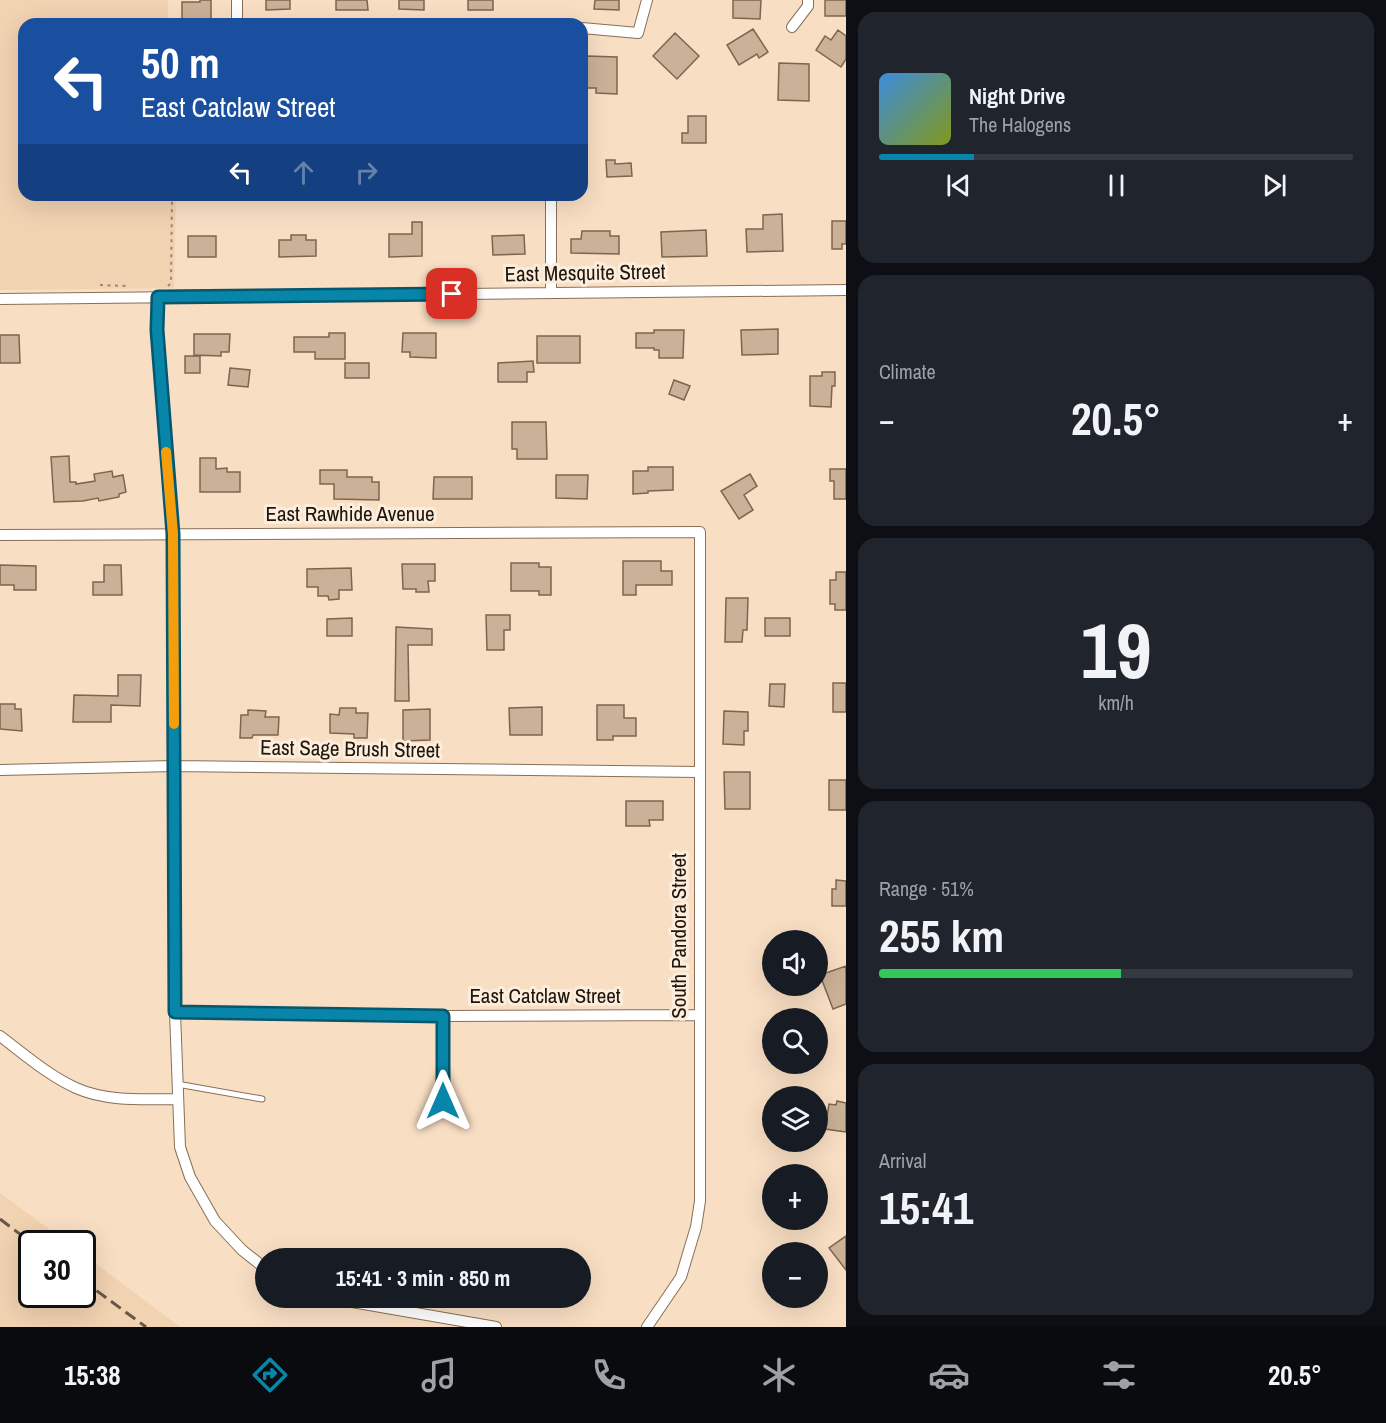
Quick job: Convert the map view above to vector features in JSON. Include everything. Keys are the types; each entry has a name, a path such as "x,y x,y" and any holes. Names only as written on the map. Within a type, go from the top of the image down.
{"street":[{"path":"237,0 237,18"},
{"path":"588,29 638,33 647,0"},
{"path":"792,27 808,6 808,0"},
{"path":"551,201 551,293"},
{"name":"East Mesquite Street","path":"0,298 160,292 551,293 846,290"},
{"path":"160,292 159,352 173,534 175,1012 180,1147 190,1177 215,1221 255,1260"},
{"name":"East Rawhide Avenue","path":"0,535 700,532"},
{"name":"South Pandora Street","path":"647,1327 681,1277 696,1227 700,1202 700,532"},
{"name":"East Sage Brush Street","path":"0,770 174,766 699,772"},
{"name":"East Catclaw Street","path":"175,1012 443,1016 699,1015"},
{"path":"443,1016 443,1101"},
{"path":"0,1036 54,1076 78,1089 134,1099 177,1099"},
{"path":"373,1308 434,1322 496,1327"}],"lane":[{"path":"177,1084 262,1099"}],"path":[{"path":"160,292 171,283 172,201"},
{"path":"100,285 129,286"}],"shaded area":[{"path":"0,0 168,0 168,18 18,18 18,201 176,201 174,288 0,290"},
{"path":"0,1193 50,1230 18,1230 18,1308 96,1308 96,1264 180,1327 0,1327"}],"building":[{"path":"200,0 211,0 211,18 182,18 182,2 200,2"},
{"path":"266,0 290,0 290,9 266,10"},
{"path":"336,0 367,0 368,10 336,10"},
{"path":"399,0 424,0 424,10 399,9"},
{"path":"468,0 493,0 493,10 468,10"},
{"path":"595,0 619,0 619,10 594,9"},
{"path":"733,0 761,0 760,19 733,18"},
{"path":"825,0 846,0 846,16 825,16"},
{"path":"753,29 768,52 759,58 757,54 739,65 727,45"},
{"path":"838,30 846,36 846,59 841,67 816,50 825,36 831,40"},
{"path":"675,33 699,56 677,79 653,56"},
{"path":"588,56 617,57 617,94 596,93 596,88 588,88"},
{"path":"779,63 809,64 809,101 778,100"},
{"path":"688,116 706,116 706,143 682,143 682,133 688,133"},
{"path":"606,160 615,160 615,164 631,163 632,176 607,177"},
{"path":"782,214 783,251 747,252 746,229 763,229 763,215"},
{"path":"832,221 846,221 846,244 842,244 842,249 832,249"},
{"path":"412,222 422,222 422,256 389,257 389,234 412,234"},
{"path":"706,230 707,256 662,257 661,232"},
{"path":"582,231 610,231 610,236 619,236 619,254 571,253 571,239 581,239"},
{"path":"291,235 306,235 306,240 316,240 316,256 279,257 279,240 291,240"},
{"path":"524,235 525,254 493,255 492,236"},
{"path":"188,236 216,236 216,257 188,257"},
{"path":"778,329 778,354 742,355 741,330"},
{"path":"654,330 684,330 683,358 659,358 659,350 636,348 636,333 654,333"},
{"path":"329,333 345,333 345,359 315,359 315,352 294,352 294,337 329,337"},
{"path":"403,333 436,333 436,358 410,357 410,352 402,352"},
{"path":"194,334 230,334 229,352 221,352 221,356 194,355"},
{"path":"0,335 19,335 20,363 0,363"},
{"path":"537,336 580,336 580,363 537,363"},
{"path":"185,356 200,356 200,373 185,373"},
{"path":"533,361 534,372 527,372 527,382 498,382 498,363"},
{"path":"345,363 369,363 369,378 345,378"},
{"path":"230,368 250,370 248,387 228,385"},
{"path":"822,372 835,372 831,407 810,406 810,376 822,376"},
{"path":"674,380 690,386 684,400 669,394"},
{"path":"512,422 546,422 547,459 517,459 517,449 512,449"},
{"path":"69,456 70,482 76,482 76,484 95,481 94,474 112,471 113,477 123,475 126,492 119,494 119,497 99,501 98,498 54,502 51,457"},
{"path":"200,458 216,458 216,469 227,468 227,472 240,472 240,492 200,492"},
{"path":"648,467 673,467 673,490 633,494 633,471 648,471"},
{"path":"830,469 846,469 846,499 834,499 834,481 830,481"},
{"path":"320,470 347,470 347,477 372,477 372,482 379,482 379,500 334,499 334,484 320,484"},
{"path":"750,474 757,486 744,495 753,510 739,519 721,491"},
{"path":"556,475 588,475 587,499 556,498"},
{"path":"434,477 472,477 472,499 433,499"},
{"path":"623,561 661,561 661,571 672,571 672,585 636,585 636,595 623,595"},
{"path":"511,563 539,563 539,567 551,567 551,595 539,595 539,591 511,591"},
{"path":"402,564 435,564 435,581 428,581 429,592 403,589"},
{"path":"0,565 36,566 36,590 14,590 14,585 0,585"},
{"path":"104,565 121,565 122,595 93,595 93,582 104,582"},
{"path":"351,568 352,590 339,590 339,599 329,600 328,596 318,596 318,587 307,587 307,569"},
{"path":"836,572 846,572 846,610 835,610 835,604 830,604 830,580 836,580"},
{"path":"726,598 748,598 747,630 743,630 742,642 725,642"},
{"path":"486,615 510,615 510,630 504,630 504,650 487,650"},
{"path":"352,618 352,636 327,636 327,619"},
{"path":"765,618 790,618 790,636 765,636"},
{"path":"396,627 432,629 432,645 408,645 409,701 395,701"},
{"path":"118,675 141,675 140,706 111,705 111,722 73,722 74,695 118,696"},
{"path":"833,683 846,683 846,712 833,712"},
{"path":"770,684 785,684 784,707 769,706"},
{"path":"0,704 15,704 15,709 21,709 22,731 0,729"},
{"path":"597,705 624,705 624,718 636,718 636,736 613,736 613,740 597,740"},
{"path":"542,707 542,735 510,735 509,708"},
{"path":"340,708 356,708 356,713 368,713 367,738 354,738 354,734 330,733 330,714 339,715"},
{"path":"430,709 430,740 403,741 403,710"},
{"path":"248,710 266,711 265,717 279,717 278,735 253,735 252,738 240,738 241,715 248,715"},
{"path":"724,711 748,712 748,731 744,731 744,745 723,744"},
{"path":"724,772 750,772 750,809 725,809"},
{"path":"829,780 846,780 846,810 829,810"},
{"path":"626,801 663,801 663,820 649,820 650,826 626,826"},
{"path":"836,880 846,881 846,906 832,906 832,889 836,889"},
{"path":"846,966 846,1004 833,1009 828,996 828,972"},
{"path":"837,1101 846,1103 846,1132 828,1129 829,1104 836,1105"},
{"path":"846,1236 846,1270 829,1248"}],"railway":[{"path":"0,1219 18,1233"},
{"path":"96,1290 146,1327"}],"slow traffic":[{"path":"166,452 173,534 174,724"}],"route":[{"path":"443,1101 443,1016 175,1012 173,534 157,330 158,297 452,294"}]}
